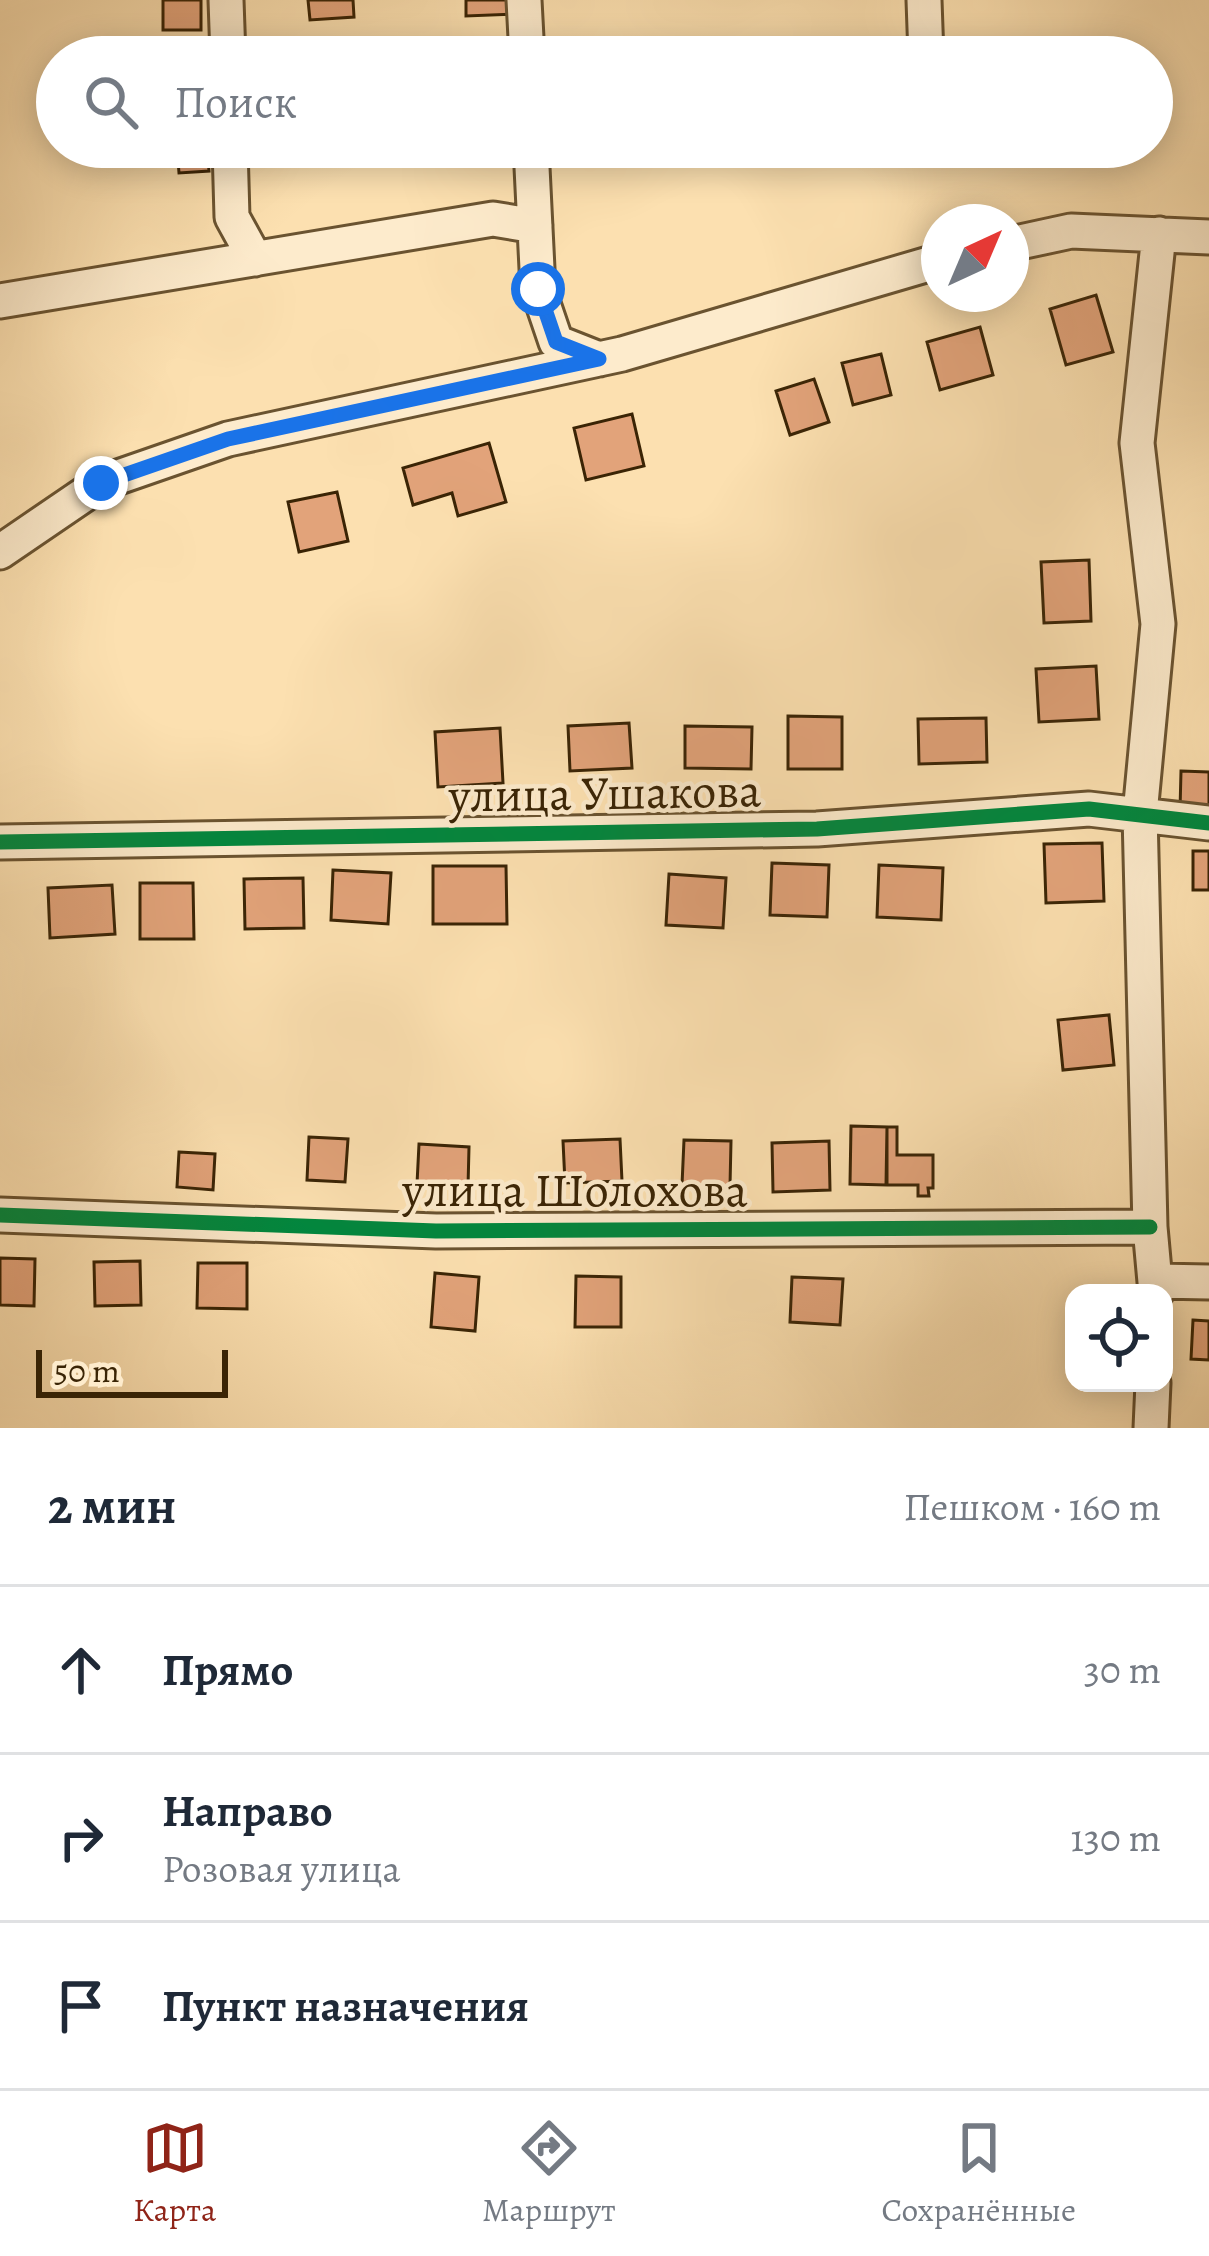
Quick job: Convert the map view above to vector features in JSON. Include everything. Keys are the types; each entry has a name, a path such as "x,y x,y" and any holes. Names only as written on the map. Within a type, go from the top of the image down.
{"street":[{"path":"226,0 227,36"},
{"path":"524,0 526,36"},
{"path":"924,0 925,36"},
{"path":"231,168 232,217 255,259"},
{"path":"532,168 538,289 556,342 599,359"},
{"path":"0,301 494,219 536,226"},
{"path":"1029,240 1071,231 1209,237"},
{"path":"1157,1284 1150,1228 1140,814 1158,624 1137,443 1159,234"},
{"path":"0,552 101,483 228,439 599,359 921,266"},
{"name":"улица Ушакова","path":"0,842 817,829 1089,809 1209,823"},
{"name":"улица Шолохова","path":"0,1215 436,1231 1150,1228"},
{"path":"1173,1285 1209,1282"},
{"path":"1151,1428 1153,1392"}],"building":[{"path":"163,0 201,0 201,30 163,30"},
{"path":"308,0 353,0 354,17 310,20"},
{"path":"466,0 512,0 513,14 466,16"},
{"path":"179,168 209,168 209,171 179,173"},
{"path":"1096,295 1113,352 1066,365 1050,309"},
{"path":"980,327 993,375 940,390 927,342"},
{"path":"881,354 891,395 853,405 842,363"},
{"path":"814,379 829,422 790,435 776,391"},
{"path":"632,414 644,466 586,480 574,428"},
{"path":"489,443 506,502 458,516 452,493 413,505 403,468"},
{"path":"337,492 348,541 299,552 288,502"},
{"path":"1089,560 1091,621 1044,623 1041,562"},
{"path":"1096,666 1099,719 1039,722 1036,669"},
{"path":"788,716 842,717 842,769 788,769"},
{"path":"986,718 987,762 919,764 918,719"},
{"path":"629,723 632,768 570,771 568,726"},
{"path":"685,726 752,727 751,769 685,768"},
{"path":"500,728 503,783 438,787 435,732"},
{"path":"1181,771 1209,772 1209,811 1180,810"},
{"path":"1102,843 1104,901 1046,903 1044,844"},
{"path":"1193,851 1209,851 1209,890 1193,890"},
{"path":"772,863 829,865 827,917 770,915"},
{"path":"879,865 943,868 941,920 877,917"},
{"path":"433,866 506,866 507,924 433,924"},
{"path":"333,870 391,873 388,924 331,920"},
{"path":"669,874 726,878 723,928 666,925"},
{"path":"303,878 304,928 245,929 244,879"},
{"path":"140,883 193,883 194,939 140,939"},
{"path":"112,885 115,934 50,938 48,888"},
{"path":"1109,1015 1114,1065 1063,1070 1058,1020"},
{"path":"851,1126 887,1127 886,1185 850,1184"},
{"path":"887,1127 897,1127 897,1155 933,1155 929,1196 918,1196 918,1185 887,1185"},
{"path":"309,1137 348,1139 345,1182 307,1180"},
{"path":"620,1139 622,1181 565,1183 563,1141"},
{"path":"684,1140 731,1141 730,1186 682,1185"},
{"path":"829,1141 830,1190 773,1192 772,1143"},
{"path":"419,1144 469,1147 468,1187 417,1184"},
{"path":"179,1152 215,1154 213,1190 177,1187"},
{"path":"0,1258 35,1259 34,1306 0,1305"},
{"path":"140,1261 141,1305 95,1306 94,1262"},
{"path":"198,1263 247,1263 247,1309 197,1308"},
{"path":"435,1273 479,1277 475,1331 431,1327"},
{"path":"576,1276 621,1277 621,1327 575,1327"},
{"path":"792,1277 843,1279 840,1325 790,1322"},
{"path":"1193,1320 1209,1321 1209,1360 1191,1359"}],"cycle path":[{"path":"0,842 817,829 1089,809 1209,823"},
{"path":"0,1215 436,1231 1150,1227"}],"route":[{"path":"101,483 228,439 599,359 556,342 538,289"}]}
